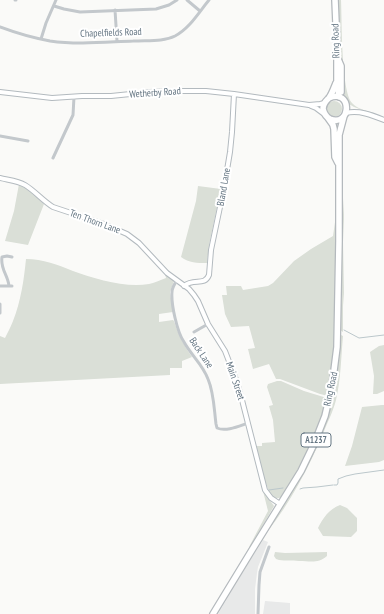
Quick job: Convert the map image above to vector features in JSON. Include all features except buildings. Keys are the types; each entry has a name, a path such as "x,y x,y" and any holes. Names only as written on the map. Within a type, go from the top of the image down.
{"highway":[{"name":"Ring Road","path":"335,0 338,97"},
{"path":"324,114 328,118 334,120 339,119 345,115 347,109 342,94 341,66 337,58"},
{"name":"Ring Road","path":"328,98 337,81"},
{"path":"339,165 335,157 334,129 331,122 324,114 323,109 328,98 335,96 343,100 346,104"},
{"name":"Ring Road","path":"213,614 301,471 325,416 332,386 337,347 340,241 340,135 345,115"},
{"name":"Ring Road","path":"334,120 340,135"}],"street":[{"path":"41,39 56,0"},
{"path":"54,6 74,11 161,8 177,0"},
{"path":"187,0 200,11"},
{"name":"Chapelfields Road","path":"0,27 41,39 73,43 159,40 179,34 187,27 209,0"},
{"path":"115,10 117,41"},
{"name":"Wetherby Road","path":"0,92 48,98 111,96 172,91 206,91 309,105 320,104 328,98"},
{"name":"Bland Lane","path":"184,286 190,282 204,282 209,275 211,250 230,152 234,94"},
{"path":"53,158 73,115 74,97"},
{"path":"346,104 359,112"},
{"name":"Wetherby Road","path":"309,105 324,114"},
{"path":"345,115 351,112 359,112 384,120"},
{"path":"0,136 28,141"},
{"name":"Ten Thorn Lane","path":"0,178 23,184 53,207 104,224 127,234 138,243 164,271"},
{"path":"0,286 11,286 1,269 0,263 2,256 12,257"},
{"name":"Main Street","path":"164,271 192,292 208,324 222,345 240,392 264,487 269,496 280,504"},
{"name":"Back Lane","path":"177,280 172,294 178,330 185,344 201,366 208,379 212,392 216,427 219,430 248,423"},
{"path":"0,304 0,313"},
{"path":"194,332 208,324"},
{"path":"199,330 202,335"},
{"path":"258,614 260,572 269,547"}],"shaded area":[{"path":"337,0 341,0 344,70 348,96 352,103 362,110 349,104 342,90 341,50"},
{"path":"331,101 337,101 342,106 340,115 337,117 331,117 326,112 326,106"},
{"path":"19,184 25,186 44,204 28,245 5,241 14,211"},
{"path":"198,186 221,189 209,245 207,263 190,262 181,257 196,201"},
{"path":"344,198 344,293 343,332 340,330"},
{"path":"336,215 338,221 335,244 337,275 336,337 334,364 328,396 280,379 276,379 269,364 253,369 248,349 255,348 249,326 231,327 225,314 222,295 227,295 226,286 241,286 243,290 268,286 273,283 294,261 333,236"},
{"path":"26,259 50,263 91,277 120,284 149,284 166,278 165,274 169,276 174,281 170,292 173,312 159,314 159,322 174,321 186,348 192,357 182,361 182,368 170,368 170,375 0,384 0,336 5,338 16,313 22,290"},
{"path":"341,335 343,336 340,376 338,392 333,409 305,473 291,497 267,532 266,530 305,467 335,381"},
{"path":"384,345 384,391 373,394 374,376 370,352 379,346"},
{"path":"281,381 304,391 327,398 316,434 308,452 282,497 275,498 270,494 261,470 255,446 262,446 262,443 275,442 273,420 269,406 273,405 267,387 268,384"},
{"path":"384,405 384,460 379,462 345,466 362,407"},
{"path":"263,491 274,506 249,547 268,511"},
{"path":"340,505 347,508 357,518 357,531 351,537 323,536 318,528 320,524 330,511"},
{"path":"263,540 268,542 258,567 255,589 255,614 218,614 247,565"},
{"path":"275,552 327,552 327,556 324,559 314,562 282,560 276,559 274,556"},
{"path":"265,601 290,603 290,614 263,614"}],"waterway":[{"path":"344,330 359,338 384,335"},
{"path":"334,485 337,485 338,479 346,476 384,470"},
{"path":"300,489 333,485"},
{"path":"269,490 283,488"}]}
